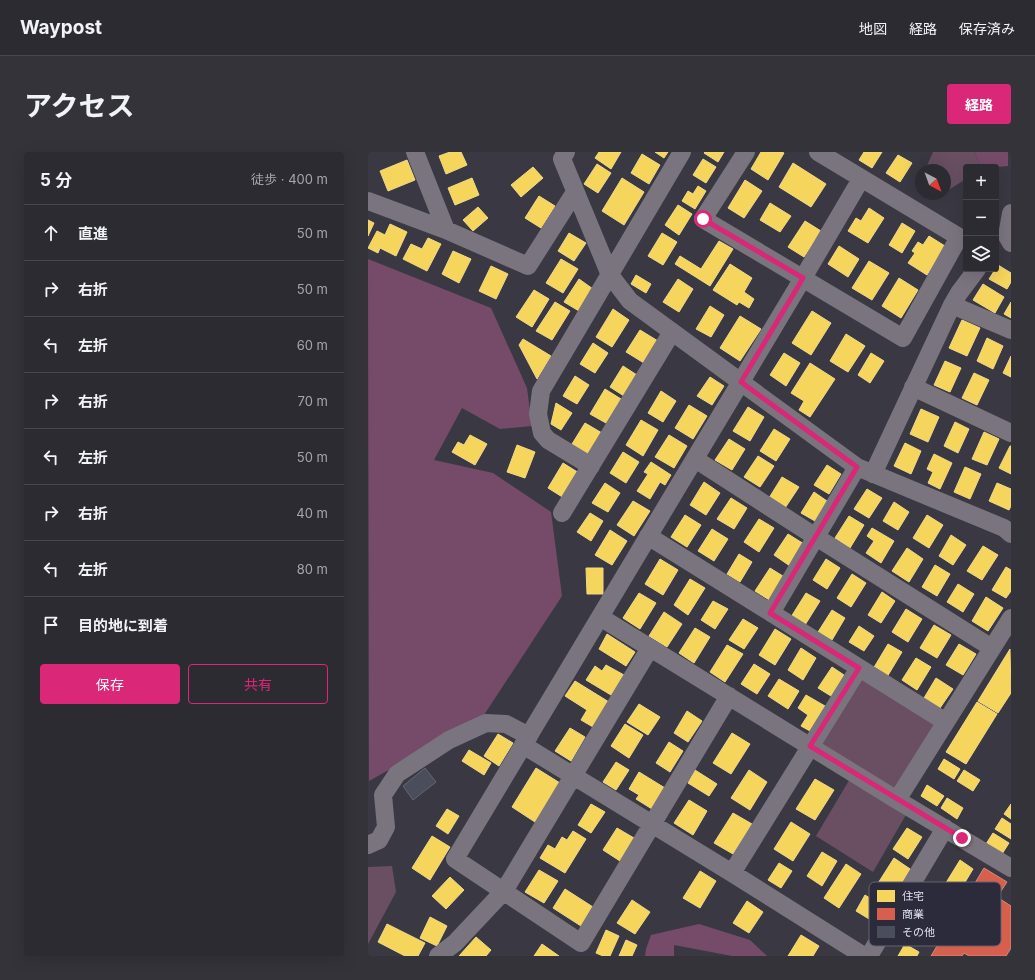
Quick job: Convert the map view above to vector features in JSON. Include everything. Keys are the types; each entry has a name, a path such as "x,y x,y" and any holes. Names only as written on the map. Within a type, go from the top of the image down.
{"street":[{"path":"415,152 446,230"},
{"path":"566,152 562,159 610,275 630,301 865,470 1009,528"},
{"path":"591,466 548,440 542,434 538,414 541,391 682,152"},
{"path":"746,152 703,219 903,338 959,237 818,152"},
{"path":"729,696 652,824 585,950 455,859 861,179"},
{"path":"368,201 446,230 528,266 575,192"},
{"path":"1005,242 1011,213"},
{"path":"770,613 816,537 865,470 913,387 952,305 975,272"},
{"path":"952,305 1011,330"},
{"path":"562,513 672,332"},
{"path":"913,387 1011,433"},
{"path":"695,459 992,648"},
{"path":"648,536 946,722"},
{"path":"600,617 897,800 1011,868"},
{"path":"897,800 1011,618"},
{"path":"438,956 455,943 504,892 650,648"},
{"path":"732,873 859,668"},
{"path":"368,845 379,840 386,827 383,795 397,774 449,740 486,724 506,724 573,776 864,956"},
{"path":"913,882 945,828"},
{"path":"869,956 875,946"}],"shaded area":[{"path":"933,152 975,152 979,164 963,164 963,181 951,188 951,164 928,164"},
{"path":"975,152 1008,152 1008,166 999,167 999,164 979,164"},
{"path":"368,259 491,308 527,388 532,426 500,429 462,408 434,460 493,473 551,512 562,596 484,715 369,781"},
{"path":"860,677 939,724 891,803 907,813 873,872 816,836 857,767 820,742"},
{"path":"392,866 396,892 368,944 368,867"},
{"path":"699,924 750,940 767,956 732,956 674,945 674,956 645,956 651,935"}],"building: 住宅":[{"path":"450,152 461,152 467,165 446,174 439,156"},
{"path":"599,152 621,152 611,169 595,158"},
{"path":"655,152 668,152 664,158"},
{"path":"724,152 718,162 704,153"},
{"path":"761,152 784,153 768,180 751,169"},
{"path":"864,152 882,152 872,168 859,160"},
{"path":"642,154 660,165 649,184 631,173"},
{"path":"898,155 912,163 900,182 886,173"},
{"path":"703,159 716,167 706,183 693,175"},
{"path":"407,160 415,180 388,191 380,171"},
{"path":"793,163 826,184 811,207 779,187"},
{"path":"597,164 611,173 598,193 584,184"},
{"path":"533,167 543,178 521,197 511,185"},
{"path":"472,178 479,195 455,205 448,188"},
{"path":"622,178 644,192 624,225 602,211"},
{"path":"745,180 762,191 744,218 728,208"},
{"path":"698,186 706,191 695,209 682,201 688,191 693,194"},
{"path":"539,196 555,206 541,228 525,218"},
{"path":"770,203 791,216 780,232 760,220"},
{"path":"678,205 692,214 679,235 665,225"},
{"path":"478,207 488,218 473,231 463,220"},
{"path":"869,208 884,218 868,243 848,231 856,218 861,221"},
{"path":"368,220 374,223 368,236"},
{"path":"805,221 821,231 804,257 788,247"},
{"path":"902,223 915,231 902,253 889,245"},
{"path":"390,224 407,232 396,256 380,248 378,253 368,248 377,231 385,235"},
{"path":"569,233 586,243 574,261 558,251"},
{"path":"662,233 677,242 663,265 648,256"},
{"path":"929,236 945,246 927,275 908,263 915,253 912,251 918,242 923,245"},
{"path":"428,238 441,244 427,271 403,259 411,244 422,249"},
{"path":"719,241 733,249 710,286 675,264 680,256 701,269"},
{"path":"839,246 859,259 848,277 828,264"},
{"path":"453,251 471,259 459,283 442,274"},
{"path":"561,259 578,269 563,293 546,283"},
{"path":"869,261 889,273 872,300 852,288"},
{"path":"730,264 752,278 744,292 754,299 749,308 739,302 737,305 713,290"},
{"path":"491,266 508,274 496,299 479,291"},
{"path":"999,266 1011,273 1011,282 1007,289 989,279 994,272 999,272"},
{"path":"636,275 651,284 646,293 631,284"},
{"path":"899,278 918,290 901,318 882,306"},
{"path":"579,279 593,289 579,311 564,302"},
{"path":"678,279 693,289 679,312 663,302"},
{"path":"983,284 1004,297 995,313 973,300"},
{"path":"534,290 549,299 532,327 516,317"},
{"path":"555,302 570,311 552,340 536,331"},
{"path":"1011,302 1011,318 1004,314"},
{"path":"710,306 724,315 711,337 696,329"},
{"path":"613,309 629,320 612,347 596,337"},
{"path":"812,311 831,323 811,355 792,343"},
{"path":"740,316 761,329 740,361 720,348"},
{"path":"962,320 980,328 967,356 949,348"},
{"path":"640,330 658,341 644,363 626,352"},
{"path":"846,334 865,346 848,372 830,361"},
{"path":"987,338 1003,346 993,369 977,361"},
{"path":"523,339 551,356 537,379 519,345"},
{"path":"593,343 608,353 595,373 580,364"},
{"path":"784,353 800,363 786,386 770,375"},
{"path":"871,353 884,361 870,383 858,375"},
{"path":"1011,356 1011,377 1003,373"},
{"path":"945,361 961,368 950,392 934,385"},
{"path":"810,363 835,379 810,417 799,410 804,401 791,393"},
{"path":"623,366 637,375 624,396 610,387"},
{"path":"974,373 989,380 977,405 962,398"},
{"path":"575,376 589,385 577,404 563,396"},
{"path":"710,377 724,386 712,405 697,396"},
{"path":"605,389 621,399 606,423 590,414"},
{"path":"661,391 676,401 663,422 648,413"},
{"path":"556,403 572,413 561,430 551,424"},
{"path":"689,405 707,416 693,439 675,428"},
{"path":"748,407 764,417 750,441 733,431"},
{"path":"921,409 939,417 928,442 910,434"},
{"path":"641,420 658,430 643,456 626,445"},
{"path":"955,422 969,429 958,453 944,446"},
{"path":"585,423 602,433 588,454 572,444"},
{"path":"774,429 790,439 776,461 760,451"},
{"path":"984,432 999,439 987,465 972,459"},
{"path":"470,435 487,444 475,465 452,452 458,442 464,445"},
{"path":"669,435 687,446 674,468 655,457"},
{"path":"729,439 745,449 732,470 715,460"},
{"path":"905,443 921,451 911,474 894,466"},
{"path":"517,445 535,452 525,478 507,472"},
{"path":"1011,446 1011,474 999,468"},
{"path":"623,452 639,462 626,483 610,473"},
{"path":"934,454 952,463 940,489 928,483 933,472 927,469"},
{"path":"758,456 774,466 760,487 744,477"},
{"path":"651,462 671,475 665,485 660,482 650,499 637,491 648,474 644,472"},
{"path":"563,463 579,473 564,498 548,488"},
{"path":"827,465 841,474 829,494 814,485"},
{"path":"965,467 981,474 970,499 954,492"},
{"path":"782,477 799,487 785,508 769,498"},
{"path":"704,482 720,493 706,515 690,505"},
{"path":"605,483 620,493 608,512 592,503"},
{"path":"997,483 1011,489 1011,506 1009,510 989,501"},
{"path":"867,489 882,498 869,518 854,509"},
{"path":"814,492 827,501 815,521 801,513"},
{"path":"731,498 747,508 734,529 717,519"},
{"path":"633,501 650,511 634,536 617,525"},
{"path":"894,502 909,512 898,530 883,521"},
{"path":"590,513 603,521 591,541 577,532"},
{"path":"685,515 701,525 687,547 671,537"},
{"path":"927,515 943,525 929,548 913,538"},
{"path":"849,516 864,525 850,548 835,538"},
{"path":"759,519 774,528 759,552 744,542"},
{"path":"872,528 894,541 881,563 866,553 874,541 867,536"},
{"path":"712,529 728,539 714,561 698,551"},
{"path":"610,530 627,541 612,565 595,555"},
{"path":"788,534 804,544 790,566 774,555"},
{"path":"951,535 966,545 953,565 939,556"},
{"path":"983,546 998,555 982,580 967,571"},
{"path":"907,548 923,559 909,582 892,571"},
{"path":"739,554 752,562 740,582 727,574"},
{"path":"660,559 678,570 663,595 645,584"},
{"path":"826,559 840,568 827,589 813,580"},
{"path":"935,565 950,574 937,596 922,587"},
{"path":"1006,567 1011,570 1011,591 1006,598 992,590"},
{"path":"586,568 603,568 603,594 587,594"},
{"path":"770,568 786,578 771,601 755,591"},
{"path":"852,574 866,583 851,607 837,598"},
{"path":"690,579 705,588 688,615 674,605"},
{"path":"958,584 974,594 963,612 947,602"},
{"path":"882,592 895,601 881,623 868,615"},
{"path":"639,593 656,603 640,629 623,618"},
{"path":"806,593 820,601 805,625 791,617"},
{"path":"986,597 1003,608 988,631 972,621"},
{"path":"713,601 728,609 715,629 701,620"},
{"path":"906,609 922,619 908,642 892,632"},
{"path":"832,610 845,618 832,640 818,632"},
{"path":"664,612 682,624 667,647 649,636"},
{"path":"743,619 758,628 744,649 729,640"},
{"path":"934,625 951,635 937,658 920,648"},
{"path":"859,626 874,636 864,651 849,642"},
{"path":"695,628 710,637 694,663 679,653"},
{"path":"775,629 791,639 775,665 759,655"},
{"path":"607,634 635,652 626,666 599,649"},
{"path":"888,644 902,652 887,677 873,669"},
{"path":"959,644 976,654 963,675 946,665"},
{"path":"727,645 743,654 725,682 710,672"},
{"path":"801,648 816,658 803,680 788,670"},
{"path":"1010,649 1011,693 998,713 978,701"},
{"path":"916,658 931,667 917,690 902,680"},
{"path":"754,664 770,674 757,694 741,684"},
{"path":"606,665 624,675 611,695 586,680 595,666 602,671"},
{"path":"832,667 844,675 831,696 818,688"},
{"path":"936,678 953,689 940,708 924,698"},
{"path":"779,679 799,691 788,709 768,696"},
{"path":"575,681 609,702 593,727 581,720 587,710 565,696"},
{"path":"806,695 825,706 810,731 801,726 808,715 798,708"},
{"path":"977,702 997,714 966,764 946,752"},
{"path":"639,704 660,717 648,735 627,722"},
{"path":"687,711 702,721 688,742 674,733"},
{"path":"625,724 643,735 629,758 611,746"},
{"path":"570,728 585,737 571,761 555,751"},
{"path":"732,733 750,744 731,774 713,763"},
{"path":"498,734 513,743 499,766 484,756"},
{"path":"669,742 683,751 670,772 656,763"},
{"path":"469,750 491,763 484,775 462,761"},
{"path":"944,759 960,769 954,779 938,769"},
{"path":"616,762 629,770 616,790 603,782"},
{"path":"536,768 560,783 535,822 512,807"},
{"path":"695,770 717,784 709,796 688,783"},
{"path":"749,770 767,782 750,810 731,798"},
{"path":"964,770 980,780 973,791 957,781"},
{"path":"639,772 665,788 652,809 636,799 639,795 629,789"},
{"path":"815,779 834,790 815,820 796,809"},
{"path":"927,785 944,796 937,806 921,796"},
{"path":"947,798 963,808 957,819 941,808"},
{"path":"689,800 707,811 693,835 674,823"},
{"path":"591,804 605,812 591,833 578,825"},
{"path":"1011,804 1011,819 1004,814"},
{"path":"447,809 459,816 448,834 436,826"},
{"path":"733,813 752,824 733,854 714,843"},
{"path":"1002,818 1011,824 1011,839 995,829"},
{"path":"791,822 810,834 793,861 774,849"},
{"path":"617,828 634,838 620,861 603,850"},
{"path":"907,828 922,837 908,859 893,849"},
{"path":"573,831 586,839 565,873 540,858 548,845 555,849 562,837 567,840"},
{"path":"993,833 1009,843 1002,854 986,844"},
{"path":"432,836 450,847 430,880 412,868"},
{"path":"822,852 837,861 822,886 807,876"},
{"path":"894,858 913,871 906,882 879,882"},
{"path":"960,860 973,869 965,882 946,882"},
{"path":"779,863 792,871 781,888 768,880"},
{"path":"846,864 861,874 839,908 824,898"},
{"path":"539,870 558,881 544,903 525,892"},
{"path":"700,871 716,881 700,908 683,898"},
{"path":"450,877 464,890 446,909 432,896"},
{"path":"565,889 593,907 581,926 553,908"},
{"path":"865,895 869,898 869,919 856,911"},
{"path":"632,900 650,912 635,934 617,923"},
{"path":"747,901 763,912 749,933 733,923"},
{"path":"430,917 447,926 437,946 420,938"},
{"path":"387,924 425,943 418,956 405,956 378,942"},
{"path":"606,930 619,936 610,956 603,956 596,953"},
{"path":"801,935 819,946 813,956 788,956"},
{"path":"476,937 491,950 486,956 459,956"},
{"path":"626,940 637,945 632,956 619,956"},
{"path":"542,944 559,956 534,956"},
{"path":"904,946 908,946 919,952 917,956 898,956"}],"building: 商業":[{"path":"984,868 1007,882 1001,891 1001,882 976,882"},
{"path":"1001,900 1011,906 1011,948 1006,956 969,956 964,953 962,956 931,956 937,946 1001,946"}],"building: その他":[{"path":"425,768 436,782 413,800 403,786"}],"route":[{"path":"703,219 803,278 741,382 857,467 770,613 859,668 810,746 962,838"}]}
